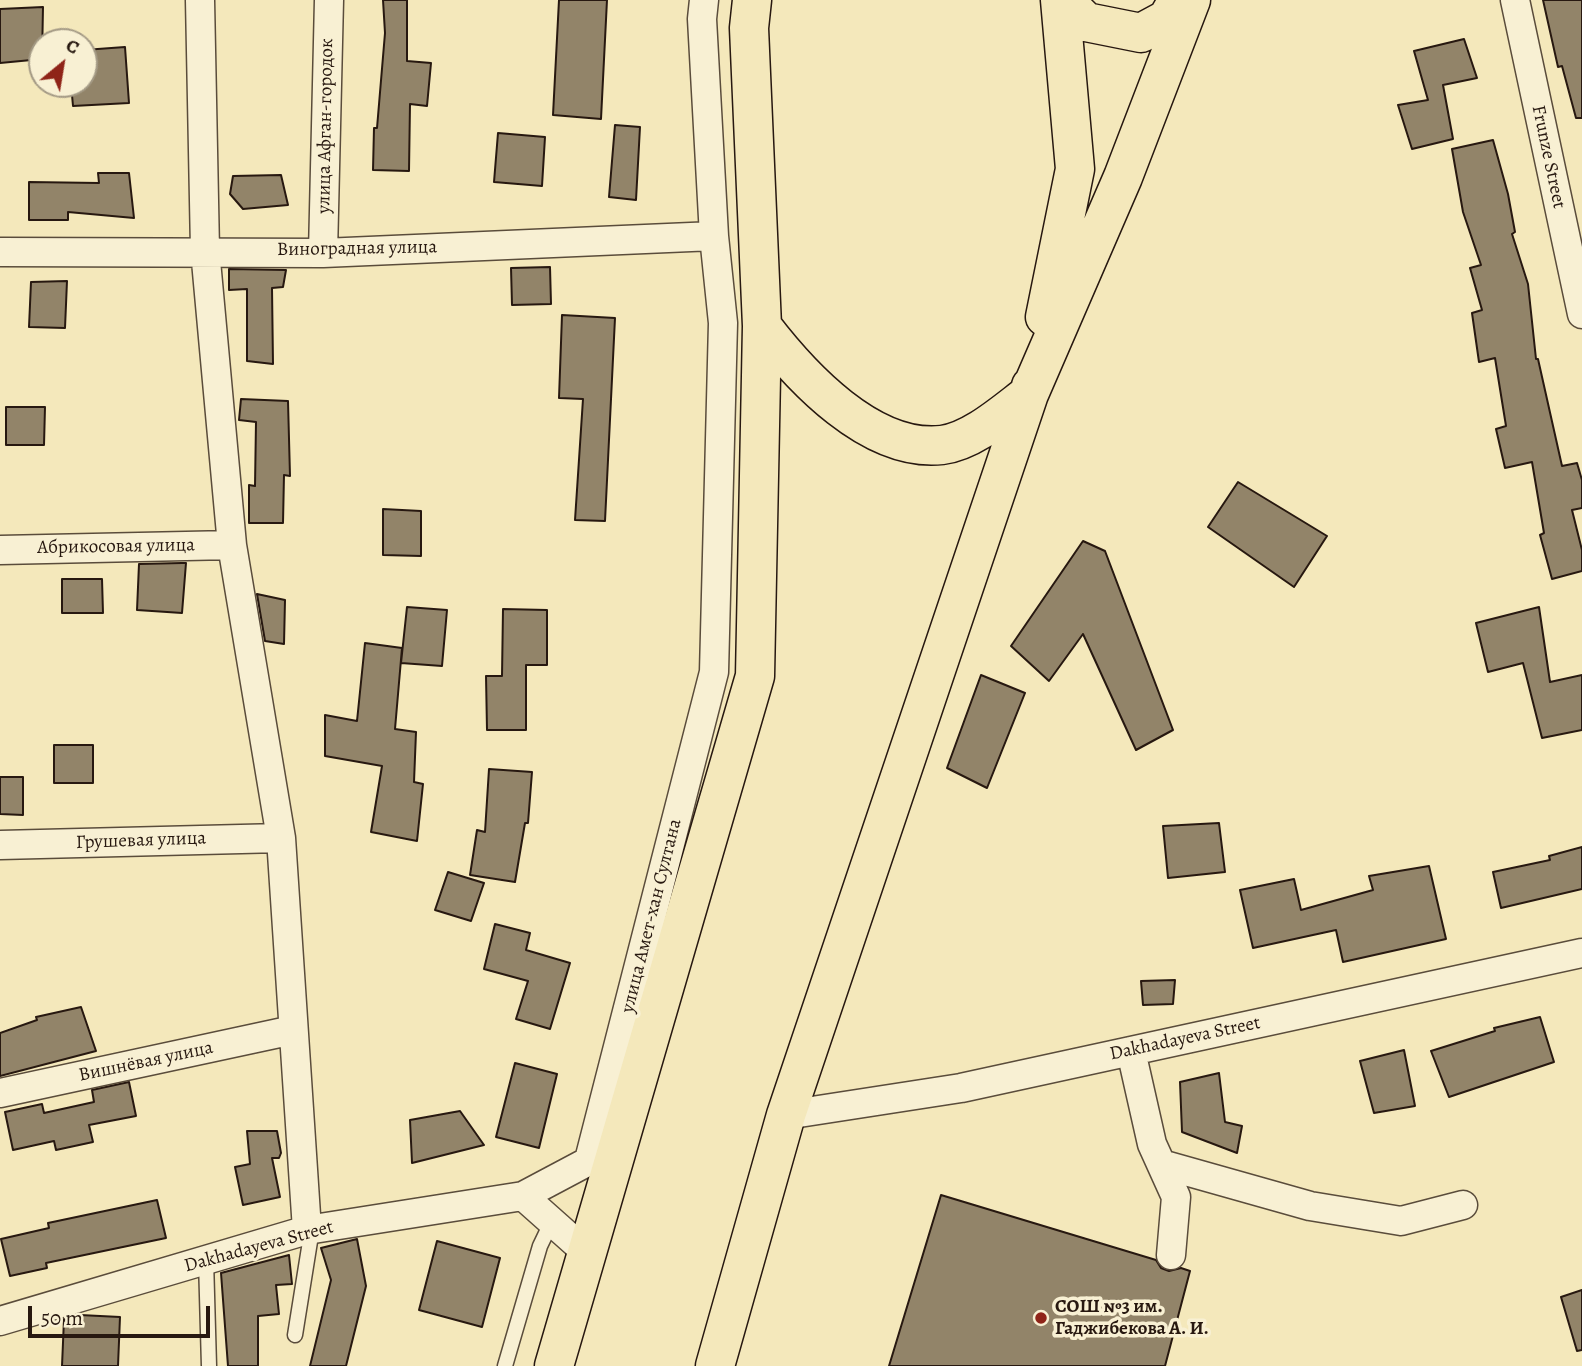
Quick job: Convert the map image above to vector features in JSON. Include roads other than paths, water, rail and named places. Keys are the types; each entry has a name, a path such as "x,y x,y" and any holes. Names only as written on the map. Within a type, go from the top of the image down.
{"main road":[{"path":"1062,0 1086,22 1140,33 1167,19 1178,0"},
{"path":"762,326 816,387 851,417 903,442 943,445 973,433 1029,394 1075,169 1062,0"},
{"path":"715,1366 786,1115 1029,394 1123,177 1191,0"},
{"path":"554,1366 586,1252 603,1153 755,676 762,326 754,9"}],"street":[{"path":"200,0 205,250 232,545 281,838 293,1030 310,1229"},
{"name":"улица Афган-городок","path":"323,253 329,0"},
{"name":"улица Амет-хан Султана","path":"603,1153 714,672 723,323 714,236 702,19 704,0"},
{"name":"Frunze Street","path":"1515,0 1582,314"},
{"name":"Виноградная улица","path":"0,252 205,250 323,253 714,236"},
{"name":"Абрикосовая улица","path":"0,550 232,545"},
{"name":"Грушевая улица","path":"0,845 281,838"},
{"name":"Dakhadayeva Street","path":"786,1115 961,1088 1582,953"},
{"name":"Вишнёвая улица","path":"0,1093 293,1030"},
{"path":"1130,1051 1152,1144 1176,1197 1171,1255"},
{"name":"Dakhadayeva Street","path":"0,1321 310,1229 523,1196 603,1153"},
{"path":"1161,1164 1310,1206 1401,1221 1463,1205"},
{"path":"523,1196 586,1252"}],"lane":[{"path":"505,1366 540,1246 552,1221"},
{"path":"295,1335 310,1229"},
{"path":"205,1260 209,1366"}],"place":[{"name":"СОШ №3 им. Гаджибекова А. И.","path":"1041,1318"}]}
